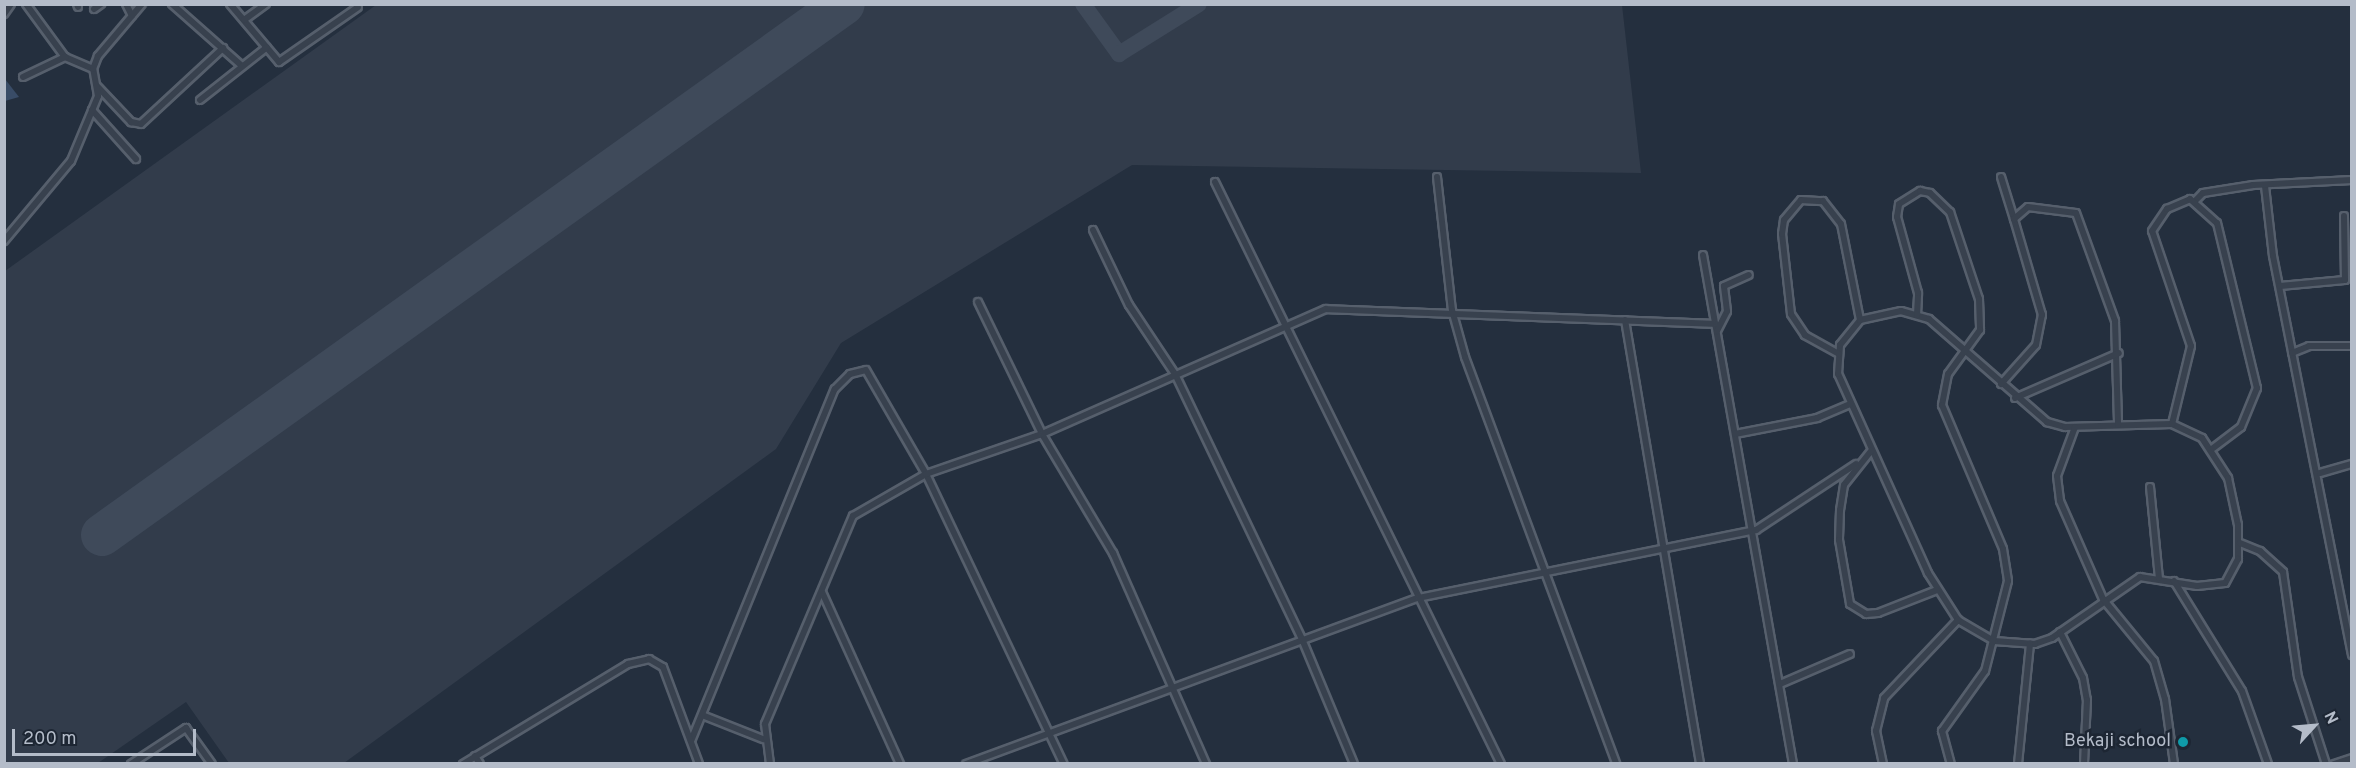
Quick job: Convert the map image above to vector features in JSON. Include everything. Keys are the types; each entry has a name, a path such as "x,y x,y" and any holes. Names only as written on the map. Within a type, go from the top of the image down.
{"street":[{"path":"4,14 11,4"},
{"path":"26,4 65,57 93,69"},
{"path":"94,9 101,4"},
{"path":"126,4 132,16"},
{"path":"4,241 71,161 92,110 97,86 93,69 142,4"},
{"path":"172,4 241,65"},
{"path":"230,4 279,62 358,7"},
{"path":"244,20 266,4"},
{"path":"200,100 241,65 267,47"},
{"path":"97,86 131,122 141,124 223,48"},
{"path":"23,77 65,57"},
{"path":"92,110 136,159"},
{"path":"1437,177 1452,310 1543,571 1616,764"},
{"path":"2001,177 2042,315 2036,345 2001,384"},
{"path":"2172,424 2191,346 2152,231 2167,209 2194,201 2203,193 2352,180"},
{"path":"1215,182 1501,764"},
{"path":"2265,186 2292,353 2320,472 2352,655"},
{"path":"1917,315 1918,292 1897,217 1899,204 1920,191 1930,193 1950,212 1978,299 1980,330 1944,382 1942,405 2006,562 2004,602 1994,641 1978,686 1942,731 1951,764"},
{"path":"1839,354 1805,335 1791,314 1782,234 1784,220 1801,200 1823,201 1841,224 1860,320"},
{"path":"2194,201 2217,223 2257,388 2241,427 2213,448"},
{"path":"2014,219 2028,207 2076,213 2115,321 2119,353 2118,425"},
{"path":"2280,286 2345,280 2344,216"},
{"path":"1093,230 1129,305 1175,374 1302,639 1354,764"},
{"path":"1703,255 1755,530 1793,764"},
{"path":"1716,327 1726,311 1724,286 1749,275"},
{"path":"978,302 1042,434 1113,553 1175,687 1206,764"},
{"path":"770,764 763,739 853,516 926,474 1042,434 1286,326 1341,307 1452,310 1716,327"},
{"path":"1885,312 1917,315 1967,351 2015,398 2047,422 2075,427 2172,424 2213,448 2229,478 2240,543 2225,583 2140,577 2103,599 2060,632 2030,644 1994,641 1958,620 1937,590 1850,404 1839,374 1839,354 1860,320 1885,312"},
{"path":"1625,320 1700,764"},
{"path":"2292,353 2309,346 2352,346"},
{"path":"2015,398 2119,353"},
{"path":"691,741 835,389 850,375 867,370 926,474 1064,764"},
{"path":"1736,434 1817,418 1850,404"},
{"path":"2075,427 2057,486 2079,553 2103,599 2154,661 2166,699 2174,764"},
{"path":"966,764 1049,731 1418,598 1755,530 1856,464 1871,451"},
{"path":"1856,464 1844,485 1840,510 1839,540 1850,604 1866,614 1878,613 1937,590"},
{"path":"2320,472 2352,464"},
{"path":"2150,487 2159,578"},
{"path":"2240,543 2260,551 2283,572 2298,677 2326,764"},
{"path":"2174,581 2242,691 2268,764"},
{"path":"822,592 900,764"},
{"path":"1883,764 1876,731 1884,698 1958,620"},
{"path":"2060,632 2083,678 2087,700 2084,764"},
{"path":"2018,764 2030,644"},
{"path":"1780,684 1850,654"},
{"path":"463,764 638,660 663,668 699,764"},
{"path":"702,715 763,739"},
{"path":"131,764 186,728 212,764"},
{"path":"475,756 480,764"},
{"path":"2334,764 2352,758"}],"shaded area":[{"path":"376,5 1622,5 1641,173 1132,165 841,343 776,449 344,763 229,763 186,702 98,763 5,763 5,271"}],"water":[{"path":"5,79 19,97 5,101"}],"taxiway":[{"path":"1083,4 1119,54 1199,4"}],"runway":[{"path":"102,535 844,4"}],"place":[{"name":"Bekaji school","path":"2183,742"}]}
